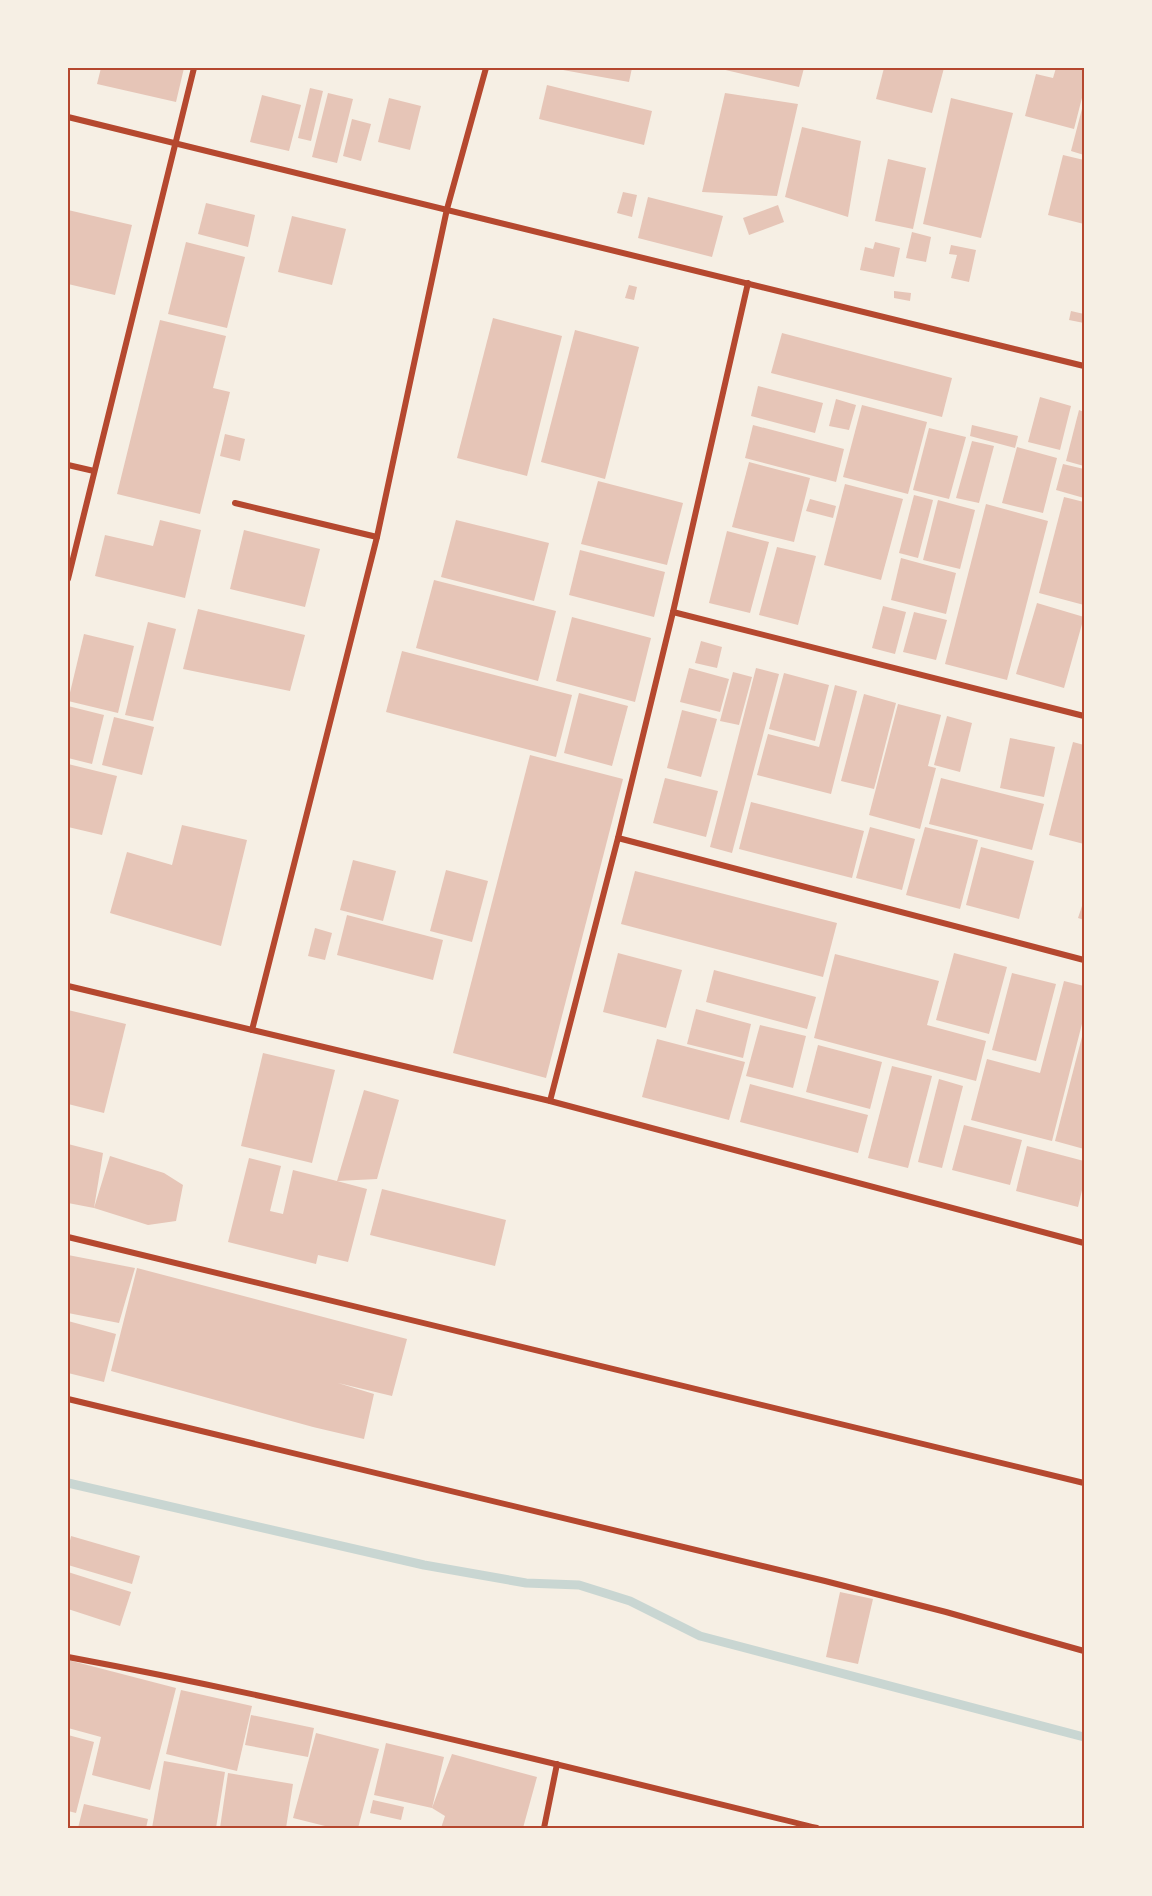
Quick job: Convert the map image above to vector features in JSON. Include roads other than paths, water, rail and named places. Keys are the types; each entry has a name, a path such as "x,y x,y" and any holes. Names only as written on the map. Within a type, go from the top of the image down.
{"street":[{"path":"68,579 194,68"},
{"path":"252,1030 377,537 447,209 486,68"},
{"path":"68,117 1084,366"},
{"path":"550,1101 673,612 748,283"},
{"path":"68,465 94,471"},
{"path":"235,503 377,537"},
{"path":"673,612 1084,716"},
{"path":"618,838 1084,960"},
{"path":"68,986 550,1101 1084,1243"},
{"path":"68,1237 1084,1483"},
{"path":"68,1399 825,1581 1084,1651"},
{"path":"68,1657 187,1680 557,1764 817,1828"},
{"path":"544,1828 557,1764"}],"waterway":[{"path":"68,1483 424,1565 526,1583 579,1585 630,1601 700,1636 1084,1737"}]}
